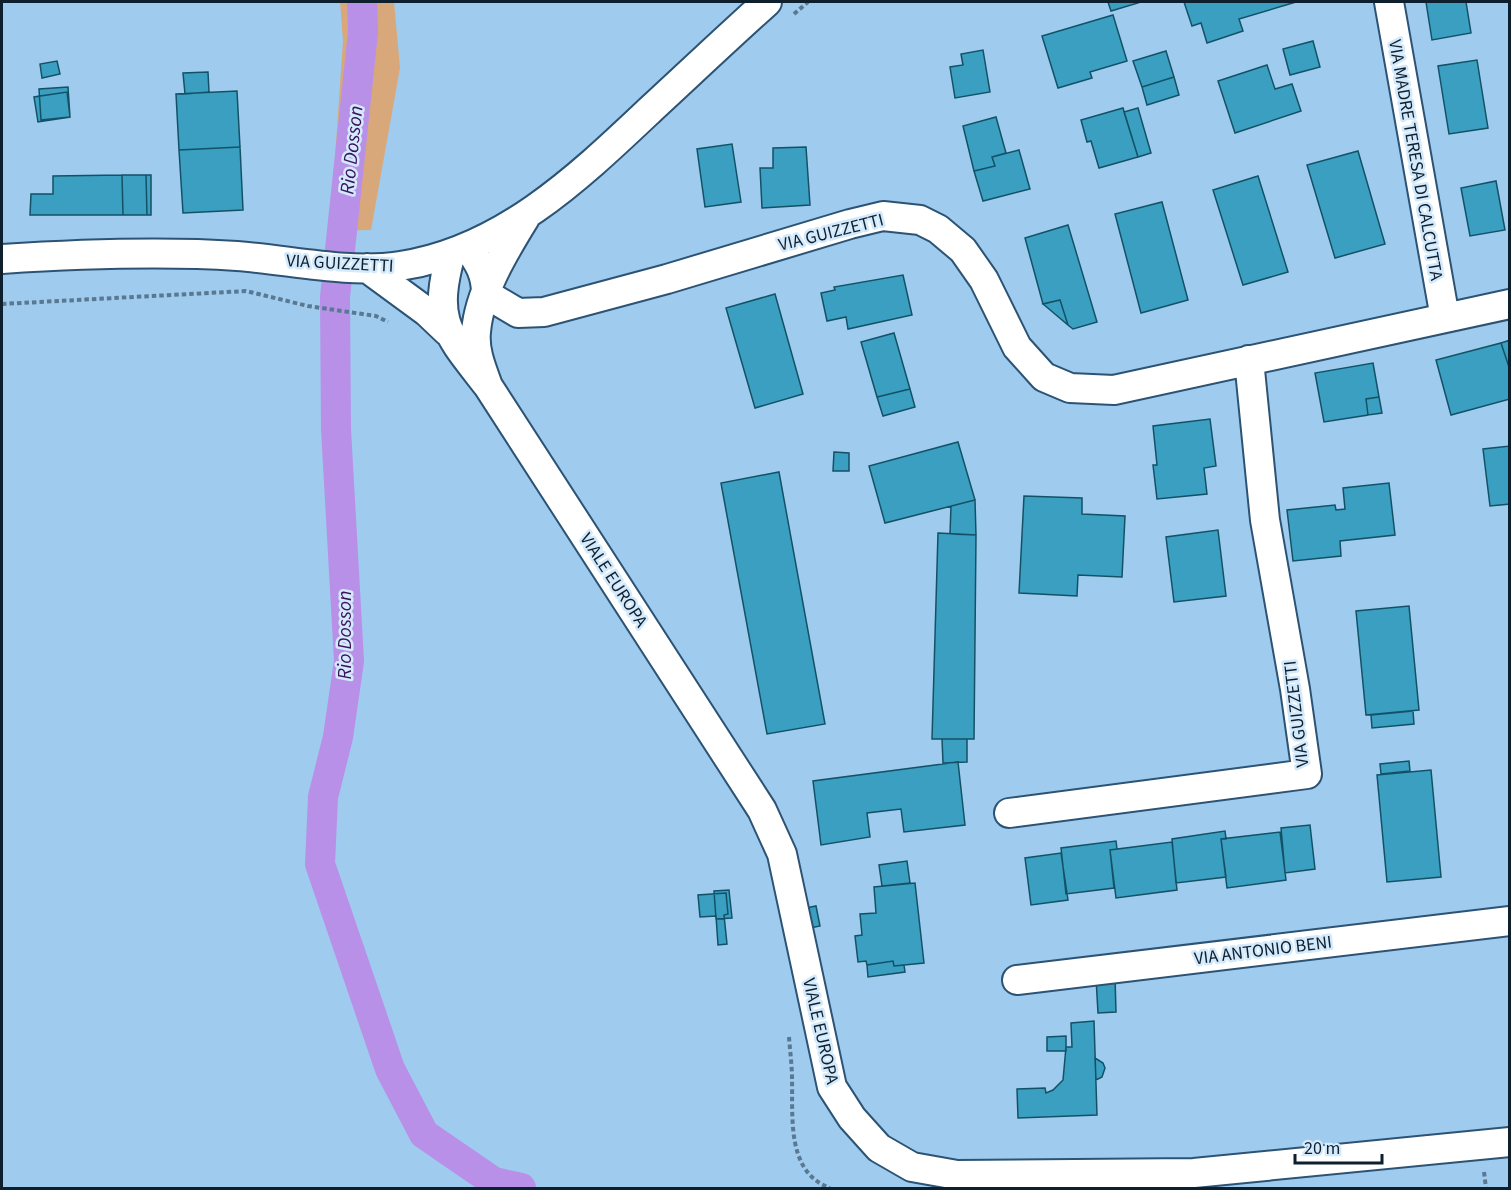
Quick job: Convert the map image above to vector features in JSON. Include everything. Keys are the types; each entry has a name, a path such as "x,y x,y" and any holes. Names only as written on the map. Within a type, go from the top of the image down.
{"street":[{"name":"VIA GUIZZETTI","path":"2,260 159,254 236,256 367,268 399,267 459,250 528,213 581,175 767,2"},
{"name":"VIA MADRE TERESA DI CALCUTTA","path":"1389,2 1445,318"},
{"name":"VIALE EUROPA","path":"488,386 477,353 476,332 486,294 507,248 528,213"},
{"name":"VIA GUIZZETTI","path":"486,294 518,313 544,312 667,279 817,232 883,216 920,220 938,229 963,250 984,280 1017,347 1044,377 1070,388 1114,390 1509,304"},
{"name":"VIALE EUROPA","path":"447,331 441,288 459,250 481,266 486,294"},
{"name":"VIALE EUROPA","path":"367,268 427,312 447,331 488,386 767,820 782,854 832,1087 852,1118 879,1148 912,1167 957,1175 1194,1173 1509,1142"},
{"name":"VIA GUIZZETTI","path":"1009,813 1306,774 1295,688 1265,520 1249,360"},
{"name":"VIA ANTONIO BENI","path":"1017,980 1509,921"}],"path":[{"path":"2,304 246,291 308,306 376,316 392,323"},
{"path":"789,1032 792,1131 806,1171 818,1184 830,1188"}],"shaded area":[{"path":"340,2 394,2 400,68 371,230 330,231 343,41"}],"building":[{"path":"1108,2 1137,2 1138,3 1111,11"},
{"path":"1184,2 1296,2 1239,19 1243,31 1207,43 1201,23 1192,26"},
{"path":"1426,2 1466,2 1471,33 1432,40"},
{"path":"1113,15 1127,61 1090,72 1092,78 1058,88 1042,36"},
{"path":"1313,41 1320,67 1290,75 1283,49"},
{"path":"983,50 990,92 955,98 950,67 963,65 961,54"},
{"path":"1166,51 1174,77 1142,87 1133,61"},
{"path":"1477,60 1488,128 1449,134 1438,66"},
{"path":"57,61 60,74 42,78 40,64"},
{"path":"1267,65 1275,89 1292,84 1301,111 1235,133 1218,81"},
{"path":"208,72 209,92 185,94 183,73"},
{"path":"1174,77 1179,95 1147,105 1142,87"},
{"path":"68,87 70,117 41,120 39,89"},
{"path":"237,91 240,147 179,150 176,94"},
{"path":"67,92 70,117 38,122 34,97"},
{"path":"1123,108 1138,157 1099,168 1091,141 1087,142 1081,120"},
{"path":"1138,108 1151,153 1138,157 1124,112"},
{"path":"996,117 1006,153 992,157 995,166 974,171 963,126"},
{"path":"732,144 741,202 705,207 697,149"},
{"path":"240,147 243,210 183,213 179,150"},
{"path":"806,147 810,205 762,208 760,168 773,168 773,148"},
{"path":"1019,150 1030,189 983,201 974,171 995,166 992,157"},
{"path":"1358,151 1385,244 1335,258 1307,165"},
{"path":"122,175 146,175 147,215 123,215"},
{"path":"122,175 151,175 151,215 123,215"},
{"path":"122,175 123,215 30,215 31,194 53,194 53,176"},
{"path":"1258,176 1288,272 1243,285 1213,190"},
{"path":"1496,181 1505,230 1470,236 1461,188"},
{"path":"1162,202 1188,300 1141,313 1115,214"},
{"path":"1068,225 1097,322 1073,329 1068,325 1060,300 1043,304 1025,238"},
{"path":"903,275 912,315 848,329 846,317 827,321 821,293 835,290 834,287"},
{"path":"775,294 803,394 755,408 726,308"},
{"path":"1060,300 1068,325 1043,304"},
{"path":"894,333 910,389 877,397 861,342"},
{"path":"1510,340 1510,370 1501,343"},
{"path":"1501,343 1510,370 1510,399 1451,415 1436,360"},
{"path":"1373,363 1379,397 1366,399 1368,415 1324,422 1315,373"},
{"path":"910,389 915,407 883,416 877,397"},
{"path":"1379,397 1382,413 1368,415 1366,399"},
{"path":"1210,419 1216,466 1204,468 1207,494 1157,499 1153,465 1157,465 1153,426"},
{"path":"958,442 975,500 885,523 869,466"},
{"path":"1510,446 1510,504 1490,506 1483,449"},
{"path":"834,452 849,453 849,471 833,471"},
{"path":"779,472 825,724 767,734 721,483"},
{"path":"1389,483 1395,535 1340,541 1341,556 1293,561 1287,510 1335,505 1336,510 1345,509 1343,488"},
{"path":"1024,496 1082,498 1082,514 1125,516 1122,577 1078,575 1077,596 1019,593"},
{"path":"975,500 976,535 950,534 951,506"},
{"path":"1218,530 1226,596 1174,602 1166,537"},
{"path":"938,533 976,535 974,739 932,739"},
{"path":"1409,606 1419,710 1366,715 1356,611"},
{"path":"1413,711 1414,724 1372,728 1371,715"},
{"path":"942,739 967,739 967,762 943,763"},
{"path":"1409,761 1410,771 1381,774 1380,764"},
{"path":"958,762 965,825 904,832 901,809 867,813 870,837 821,845 813,781"},
{"path":"1431,770 1441,877 1387,882 1377,775"},
{"path":"1310,825 1315,869 1285,873 1281,828"},
{"path":"1225,831 1226,839 1221,839 1226,877 1176,883 1172,839"},
{"path":"1280,832 1286,880 1227,888 1221,839"},
{"path":"1116,841 1117,849 1110,850 1114,888 1066,894 1061,848"},
{"path":"1172,842 1177,890 1116,898 1110,850"},
{"path":"1061,853 1068,900 1031,905 1025,858"},
{"path":"907,861 910,883 882,886 879,865"},
{"path":"915,883 924,963 894,966 893,961 867,965 866,961 858,962 855,936 862,935 860,914 876,913 874,887"},
{"path":"729,890 732,918 716,919 714,891"},
{"path":"726,893 728,914 724,915 727,944 718,945 716,916 700,917 698,895"},
{"path":"816,906 820,926 805,929 801,909"},
{"path":"893,961 894,966 904,965 905,972 868,977 867,965"},
{"path":"1115,977 1116,1012 1098,1013 1096,978"},
{"path":"1094,1021 1097,1115 1018,1118 1017,1089 1045,1088 1046,1093 1053,1090 1063,1080 1066,1047 1072,1047 1071,1023"},
{"path":"1066,1036 1066,1051 1047,1051 1047,1037"},
{"path":"1095,1058 1103,1063 1105,1068 1102,1077 1096,1080"}],"waterway":[{"name":"Rio Dosson","path":"362,2 363,32 335,297 336,429 349,661 338,737 323,797 320,864 390,1069 424,1134 494,1182 521,1188"}]}
